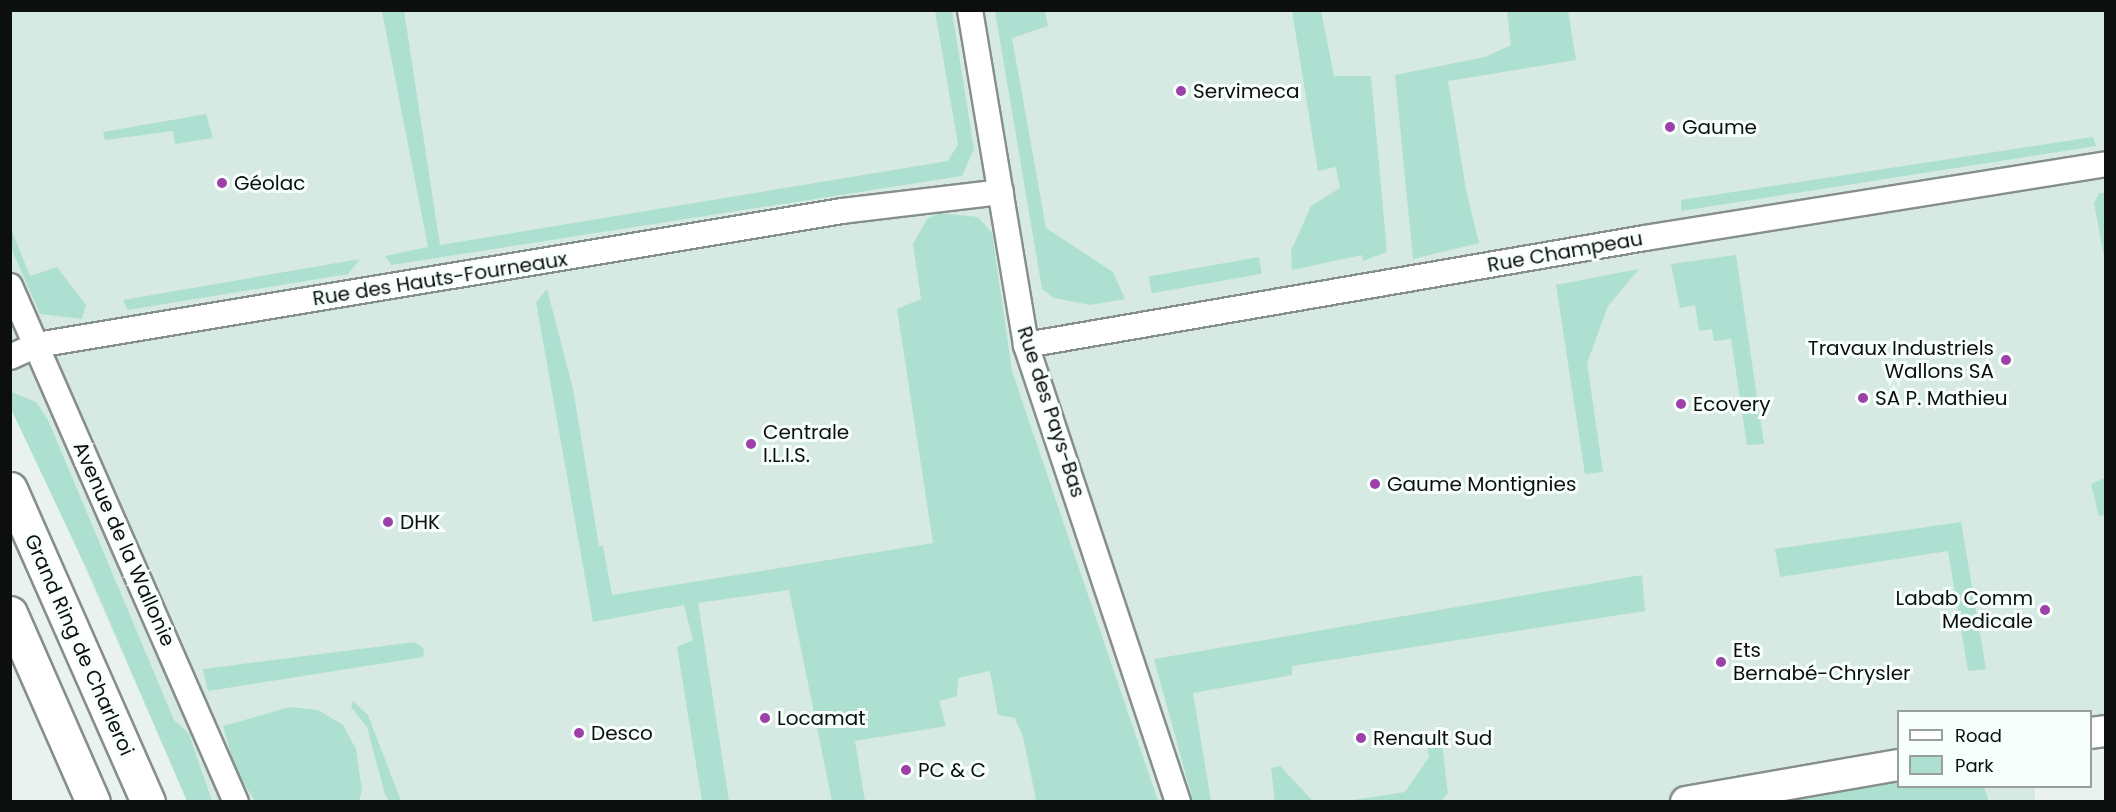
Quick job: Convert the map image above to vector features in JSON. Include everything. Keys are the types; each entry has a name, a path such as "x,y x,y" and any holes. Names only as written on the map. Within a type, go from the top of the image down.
{"highway":[{"name":"Grand Ring de Charleroi","path":"10,489 148,801"},
{"path":"10,613 93,801"}],"main road":[{"path":"1686,801 1897,765"}],"street":[{"name":"Rue des Pays-Bas","path":"970,10 1026,345 1178,801"},
{"name":"Rue Champeau","path":"1026,345 1645,238 2106,164"},
{"name":"Rue des Hauts-Fourneaux","path":"10,357 37,345 842,211 1000,192"},
{"name":"Avenue de la Wallonie","path":"10,286 236,801"}],"shaded area":[{"path":"10,11 2105,11 2105,726 2092,729 2092,710 1897,710 1897,762 1665,802 187,801 11,399"},
{"path":"1984,788 2035,788 2035,802 1984,802"}],"green space":[{"path":"382,11 404,11 440,245 948,161 958,144 935,11 952,11 974,149 962,176 391,265 385,256 428,247"},
{"path":"995,11 1045,11 1048,26 1012,38 1046,228 1113,272 1125,299 1090,305 1054,298 1042,289"},
{"path":"1292,11 1321,11 1334,76 1371,76 1387,252 1363,261 1362,255 1292,270 1291,251 1311,206 1340,188 1336,167 1318,171"},
{"path":"1507,11 1568,11 1576,60 1448,81 1466,190 1479,243 1413,259 1395,75 1485,57 1511,45"},
{"path":"206,114 213,138 175,144 173,131 105,140 103,132"},
{"path":"2093,137 2096,146 1681,211 1681,200"},
{"path":"2099,193 2105,193 2105,262 2094,203"},
{"path":"939,213 978,217 992,233 1012,371 1158,801 1029,801 1036,799 1023,737 1015,718 998,715 990,671 958,678 957,696 939,701 946,726 855,741 865,801 832,801 789,590 698,603 729,801 702,801 677,647 693,640 684,605 593,622 536,302 547,289 573,389 599,546 603,546 612,595 933,543 897,309 921,299 913,244 927,219"},
{"path":"10,226 30,276 57,267 86,305 82,319 40,314 11,248"},
{"path":"1736,255 1764,444 1747,445 1731,339 1714,341 1712,329 1699,331 1695,305 1680,308 1671,264"},
{"path":"1259,257 1262,274 1152,293 1149,276"},
{"path":"360,259 348,274 128,310 123,300"},
{"path":"1639,269 1608,306 1587,363 1603,472 1585,474 1556,285"},
{"path":"11,392 36,402 48,420 174,720 189,734 212,801 187,801 91,578 11,409"},
{"path":"2105,478 2105,515 2099,516 2091,484"},
{"path":"1961,522 1986,669 1968,671 1948,551 1780,577 1775,549"},
{"path":"1642,575 1645,611 1292,666 1292,675 1193,693 1211,801 1193,801 1154,659"},
{"path":"415,642 424,649 423,657 208,691 203,669"},
{"path":"353,701 368,715 401,801 389,801 385,794 367,727 351,707"},
{"path":"290,707 318,710 343,725 356,749 362,790 359,801 255,801 236,771 223,726"},
{"path":"1441,736 1448,793 1441,801 1347,801 1405,792 1429,757 1426,739"},
{"path":"1280,766 1313,801 1275,801 1271,768"},
{"path":"1897,779 1897,788 1984,788 1989,801 1770,802"}],"place":[{"name":"Servimeca","path":"1181,91"},
{"name":"Gaume","path":"1670,127"},
{"name":"Géolac","path":"222,183"},
{"name":"Travaux Industriels Wallons SA","path":"2006,360"},
{"name":"SA P. Mathieu","path":"1863,398"},
{"name":"Ecovery","path":"1681,404"},
{"name":"Centrale I.L.I.S.","path":"751,444"},
{"name":"Gaume Montignies","path":"1375,484"},
{"name":"DHK","path":"388,522"},
{"name":"Labab Comm Medicale","path":"2045,610"},
{"name":"Ets Bernabé-Chrysler","path":"1721,662"},
{"name":"Locamat","path":"765,718"},
{"name":"Desco","path":"579,733"},
{"name":"Renault Sud","path":"1361,738"},
{"name":"PC & C","path":"906,770"}]}
